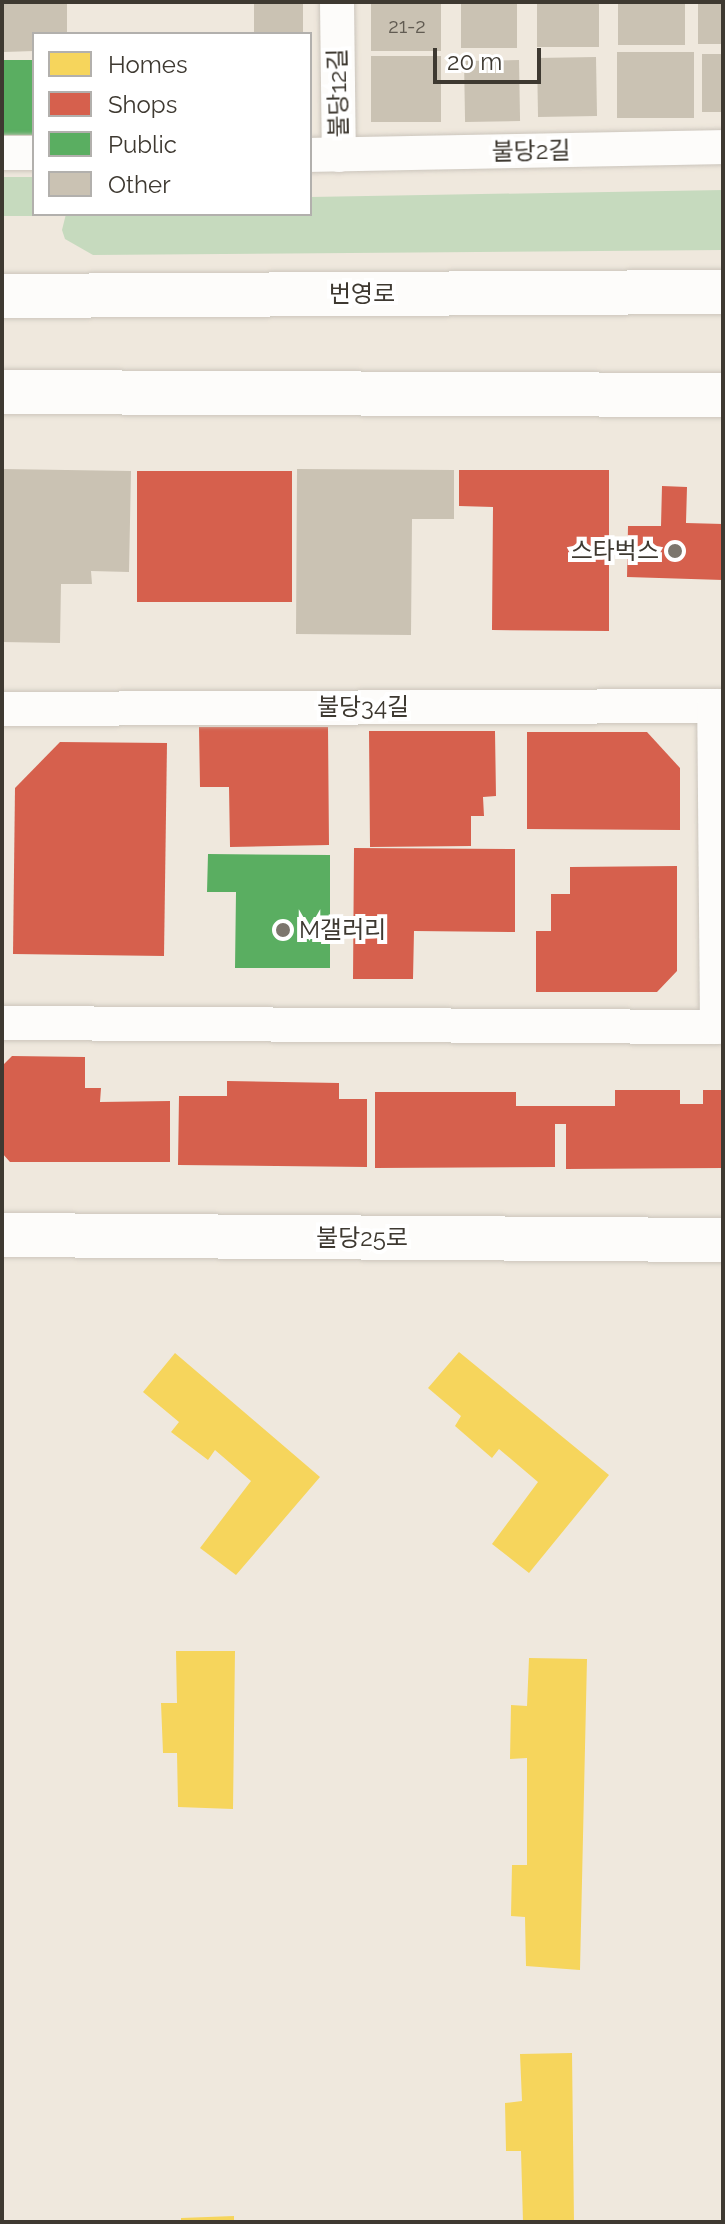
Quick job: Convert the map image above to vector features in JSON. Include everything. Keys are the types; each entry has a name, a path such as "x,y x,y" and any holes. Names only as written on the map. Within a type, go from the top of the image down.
{"main road":[{"name":"번영로","path":"2,296 723,292"},
{"path":"2,392 723,395"},
{"name":"불당25로","path":"2,1235 723,1240"}],"street":[{"name":"불당12길","path":"324,155 337,2"},
{"name":"불당2길","path":"324,155 723,147"},
{"path":"2,153 32,153"},
{"path":"2,1023 717,1027 719,706"},
{"name":"불당34길","path":"2,709 719,706"}],"green space":[{"path":"2,177 32,177 32,216 2,216"},
{"path":"723,190 723,250 93,255 65,239 62,230 66,216 312,216 312,197"}],"building: Homes":[{"path":"459,1352 609,1475 529,1573 492,1544 538,1482 499,1449 492,1458 455,1426 461,1416 428,1388"},
{"path":"175,1353 320,1477 236,1575 200,1548 251,1481 215,1450 208,1460 171,1432 179,1422 143,1392"},
{"path":"176,1651 235,1651 233,1809 178,1807 177,1753 163,1753 161,1703 177,1703"},
{"path":"529,1658 587,1659 580,1970 526,1966 525,1917 511,1916 512,1865 527,1865 527,1758 510,1759 511,1705 527,1706"},
{"path":"572,2053 574,2222 523,2222 521,2151 506,2151 505,2103 522,2101 520,2054"},
{"path":"234,2216 234,2222 181,2222 181,2218"}],"building: Shops":[{"path":"459,470 609,470 609,631 492,630 493,507 459,506"},
{"path":"137,471 292,471 292,602 137,602"},
{"name":"스타벅스","path":"662,486 687,487 686,523 723,524 723,580 627,577 628,526 661,526"},
{"path":"199,727 328,727 329,845 230,847 229,787 200,787"},
{"path":"369,731 495,731 496,796 483,797 484,816 471,816 471,846 370,847"},
{"path":"527,732 647,732 680,768 680,830 527,829"},
{"path":"60,742 167,743 164,956 13,954 15,788"},
{"path":"354,848 515,849 515,932 414,931 413,979 353,979"},
{"path":"677,866 677,971 657,992 536,992 536,931 551,931 551,894 570,894 570,867"},
{"path":"12,1056 85,1057 85,1088 101,1088 100,1102 170,1101 170,1162 10,1162 2,1153 2,1066"},
{"path":"227,1081 339,1083 339,1099 367,1099 367,1167 178,1165 179,1096 227,1096"},
{"path":"615,1090 680,1090 680,1104 703,1104 703,1090 723,1090 723,1168 566,1169 566,1124 555,1124 555,1167 375,1168 375,1092 516,1092 516,1106 615,1106"}],"building: Public":[{"path":"3,60 32,60 32,135 3,135"},
{"name":"M갤러리","path":"208,854 330,855 330,968 235,968 236,892 207,892"}],"building: Other":[{"path":"3,2 67,2 67,32 32,32 32,51 4,52"},
{"path":"254,2 303,2 303,32 254,32"},
{"path":"371,2 441,2 441,51 371,51"},
{"path":"461,2 517,2 517,48 461,48"},
{"path":"537,2 599,2 599,47 537,47"},
{"path":"618,2 685,2 685,45 618,45"},
{"path":"698,2 723,2 723,44 698,44"},
{"path":"617,52 694,52 694,118 617,118"},
{"path":"702,54 723,54 723,112 702,112"},
{"path":"371,56 441,56 441,122 371,122"},
{"path":"596,57 597,116 538,117 537,58"},
{"path":"519,60 520,121 465,122 464,61"},
{"path":"2,469 131,471 129,572 91,571 92,584 61,584 60,643 2,642"},
{"path":"297,469 454,470 454,519 412,519 411,635 296,634"}],"place":[{"name":"스타벅스","path":"675,551"},
{"name":"M갤러리","path":"283,930"}]}
